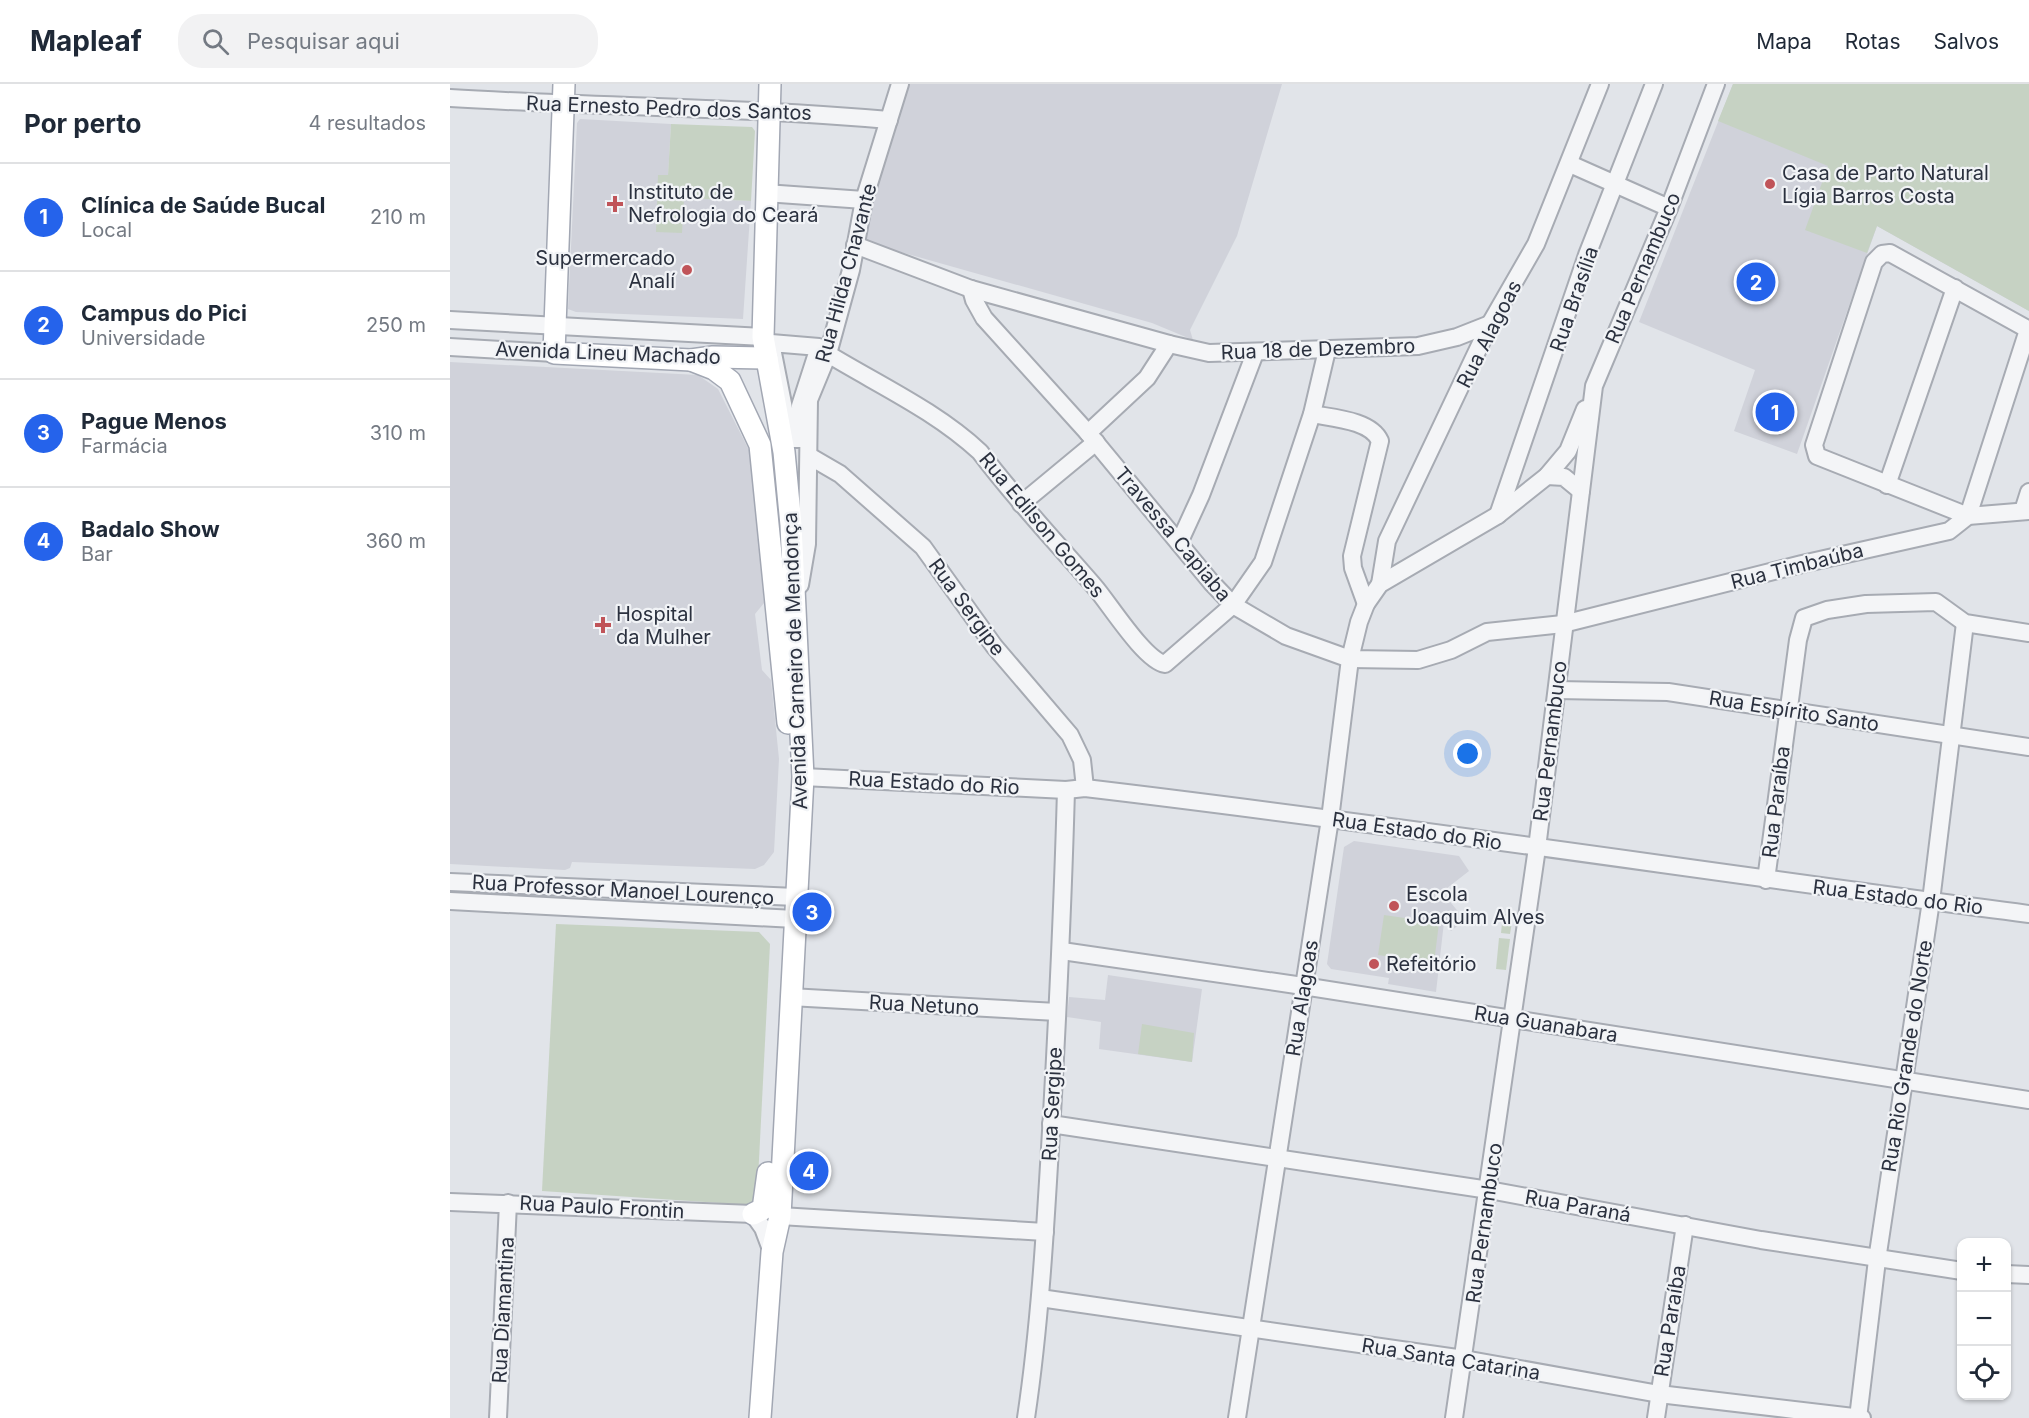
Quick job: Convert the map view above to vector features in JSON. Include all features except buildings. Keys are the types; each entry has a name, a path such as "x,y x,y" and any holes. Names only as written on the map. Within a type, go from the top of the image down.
{"main road":[{"path":"554,353 564,84"},
{"name":"Avenida Carneiro de Mendonça","path":"753,1215 764,1209 767,1194 788,919 803,777 796,606 784,452 763,337 765,192 770,84"},
{"name":"Avenida Lineu Machado","path":"554,353 691,360 713,357 767,358"},
{"name":"Avenida Carneiro de Mendonça","path":"691,360 714,369 730,381 760,445 789,740 790,897"},
{"name":"Avenida Carneiro de Mendonça","path":"760,1418 772,1252 780,1216 790,997 788,919"}],"street":[{"name":"Rua Hilda Chavante","path":"796,606 807,544 809,400 855,245 864,200 900,84"},
{"name":"Rua Alagoas","path":"1380,584 1383,552 1387,541 1490,324 1536,244 1570,164 1600,84"},
{"name":"Rua Brasília","path":"1498,515 1587,255 1617,184 1654,84"},
{"name":"Rua Pernambuco","path":"1454,1418 1514,1019 1594,386 1669,208 1716,84"},
{"name":"Rua Ernesto Pedro dos Santos","path":"450,98 564,105 769,110 889,120"},
{"path":"1570,164 1669,208"},
{"path":"765,192 864,200"},
{"path":"855,245 971,288"},
{"path":"1890,253 1955,288 2029,330 1968,516 1817,456 1814,445 1874,262 1882,254 1890,253"},
{"name":"Rua 18 de Dezembro","path":"971,288 1169,345 1209,352 1255,353 1418,346 1457,337 1490,324"},
{"name":"Travessa Capiaba","path":"971,288 974,300 984,318 1092,438 1233,605 1286,636 1350,659 1418,660 1450,650 1487,632 1563,624"},
{"path":"1887,485 1955,288"},
{"name":"Avenida Lineu Machado","path":"450,320 763,337"},
{"path":"771,344 824,350 800,406 801,439 790,439 771,344"},
{"path":"1021,504 1092,438 1147,378 1169,345"},
{"name":"Avenida Lineu Machado","path":"450,347 554,353"},
{"name":"Rua Edilson Gomes","path":"824,350 959,433 980,452 1021,504 1094,586 1148,652 1161,664 1171,659 1233,605 1258,572 1272,542 1312,414 1327,350"},
{"path":"1179,543 1201,495 1255,353"},
{"name":"Rua Alagoas","path":"1237,1418 1330,819 1350,659 1359,622 1366,604 1380,584 1498,515 1547,476 1568,451 1594,386"},
{"path":"1312,414 1369,428 1377,434 1380,441 1352,556 1353,568 1366,604"},
{"name":"Rua Sergipe","path":"809,456 840,474 923,546 994,646 1070,735 1082,760 1085,788"},
{"path":"1547,476 1564,477 1581,491"},
{"path":"2026,511 2029,492"},
{"name":"Rua Timbaúba","path":"1563,624 1813,561 1949,531 1968,516 2026,511"},
{"name":"Rua Paraíba","path":"1766,880 1799,629 1804,618 1827,610 1866,604 1936,602 1965,623"},
{"path":"1965,623 2029,633"},
{"name":"Rua Rio Grande do Norte","path":"1860,1418 1877,1260 1931,901 1965,623"},
{"name":"Rua Espírito Santo","path":"1557,690 1647,689 2029,747"},
{"name":"Rua Estado do Rio","path":"803,777 1066,790 1085,788 2029,914"},
{"name":"Rua Sergipe","path":"1026,1418 1045,1232 1062,951 1066,790"},
{"name":"Rua Professor Manoel Lourenço","path":"450,882 790,897"},
{"name":"Rua Professor Manoel Lourenço","path":"450,901 788,919"},
{"name":"Rua Guanabara","path":"1062,951 1303,986 1902,1082 2029,1100"},
{"name":"Rua Netuno","path":"790,997 1057,1012"},
{"name":"Rua Paraná","path":"1051,1124 1489,1190 1877,1260 1957,1270"},
{"name":"Rua Paulo Frontin","path":"450,1202 753,1215"},
{"name":"Rua Diamantina","path":"498,1418 508,1203"},
{"path":"753,1215 763,1228 772,1252"},
{"path":"780,1216 1045,1232"},
{"name":"Rua Paraíba","path":"1656,1418 1685,1225"},
{"path":"2011,1274 2029,1275"},
{"name":"Rua Santa Catarina","path":"1040,1298 1464,1359 1659,1394 1860,1418"}],"shaded area":[{"path":"907,84 1282,84 1237,236 1190,330 1193,340 1152,323 858,240"},
{"path":"1733,84 2029,84 2029,311 1877,226 1797,454 1734,431 1755,370 1639,322"},
{"path":"580,119 671,124 668,176 659,175 684,198 751,201 743,319 576,312 568,309 577,123"},
{"name":"Hospital da Mulher","path":"450,362 698,375 718,389 750,452 764,603 755,614 762,670 771,680 779,759 774,852 764,865 755,869 572,862 570,868 565,870 450,864"},
{"name":"Escola Joaquim Alves","path":"1354,841 1459,856 1469,871 1442,892 1465,920 1451,931 1444,922 1436,992 1388,984 1389,978 1331,969 1327,964 1344,847"},
{"path":"1108,975 1202,989 1192,1062 1099,1049 1101,1022 1067,1017 1069,997 1105,1000"}],"green space":[{"path":"1733,84 2029,84 2029,311 1877,226 1867,253 1805,230 1828,166 1718,121"},
{"path":"671,124 752,127 755,131 751,201 684,198 682,233 656,232 658,175 668,175"},
{"path":"1503,914 1513,915 1510,934 1501,933"},
{"path":"1384,915 1439,923 1434,963 1378,955"},
{"path":"556,924 759,932 770,944 757,1199 750,1205 542,1191"},
{"path":"1499,938 1510,939 1506,970 1496,969"},
{"path":"1142,1024 1194,1033 1192,1062 1138,1054"}],"place":[{"name":"Casa de Parto Natural Lígia Barros Costa","path":"1770,184"},
{"name":"Instituto de Nefrologia do Ceará","path":"615,204"},
{"name":"Supermercado Analí","path":"687,270"},
{"name":"Campus do Pici","path":"1756,282"},
{"name":"Clínica de Saúde Bucal","path":"1775,412"},
{"name":"Hospital da Mulher","path":"603,625"},
{"name":"Escola Joaquim Alves","path":"1394,906"},
{"name":"Pague Menos","path":"812,912"},
{"name":"Refeitório","path":"1374,964"},
{"name":"Badalo Show","path":"809,1171"}]}
